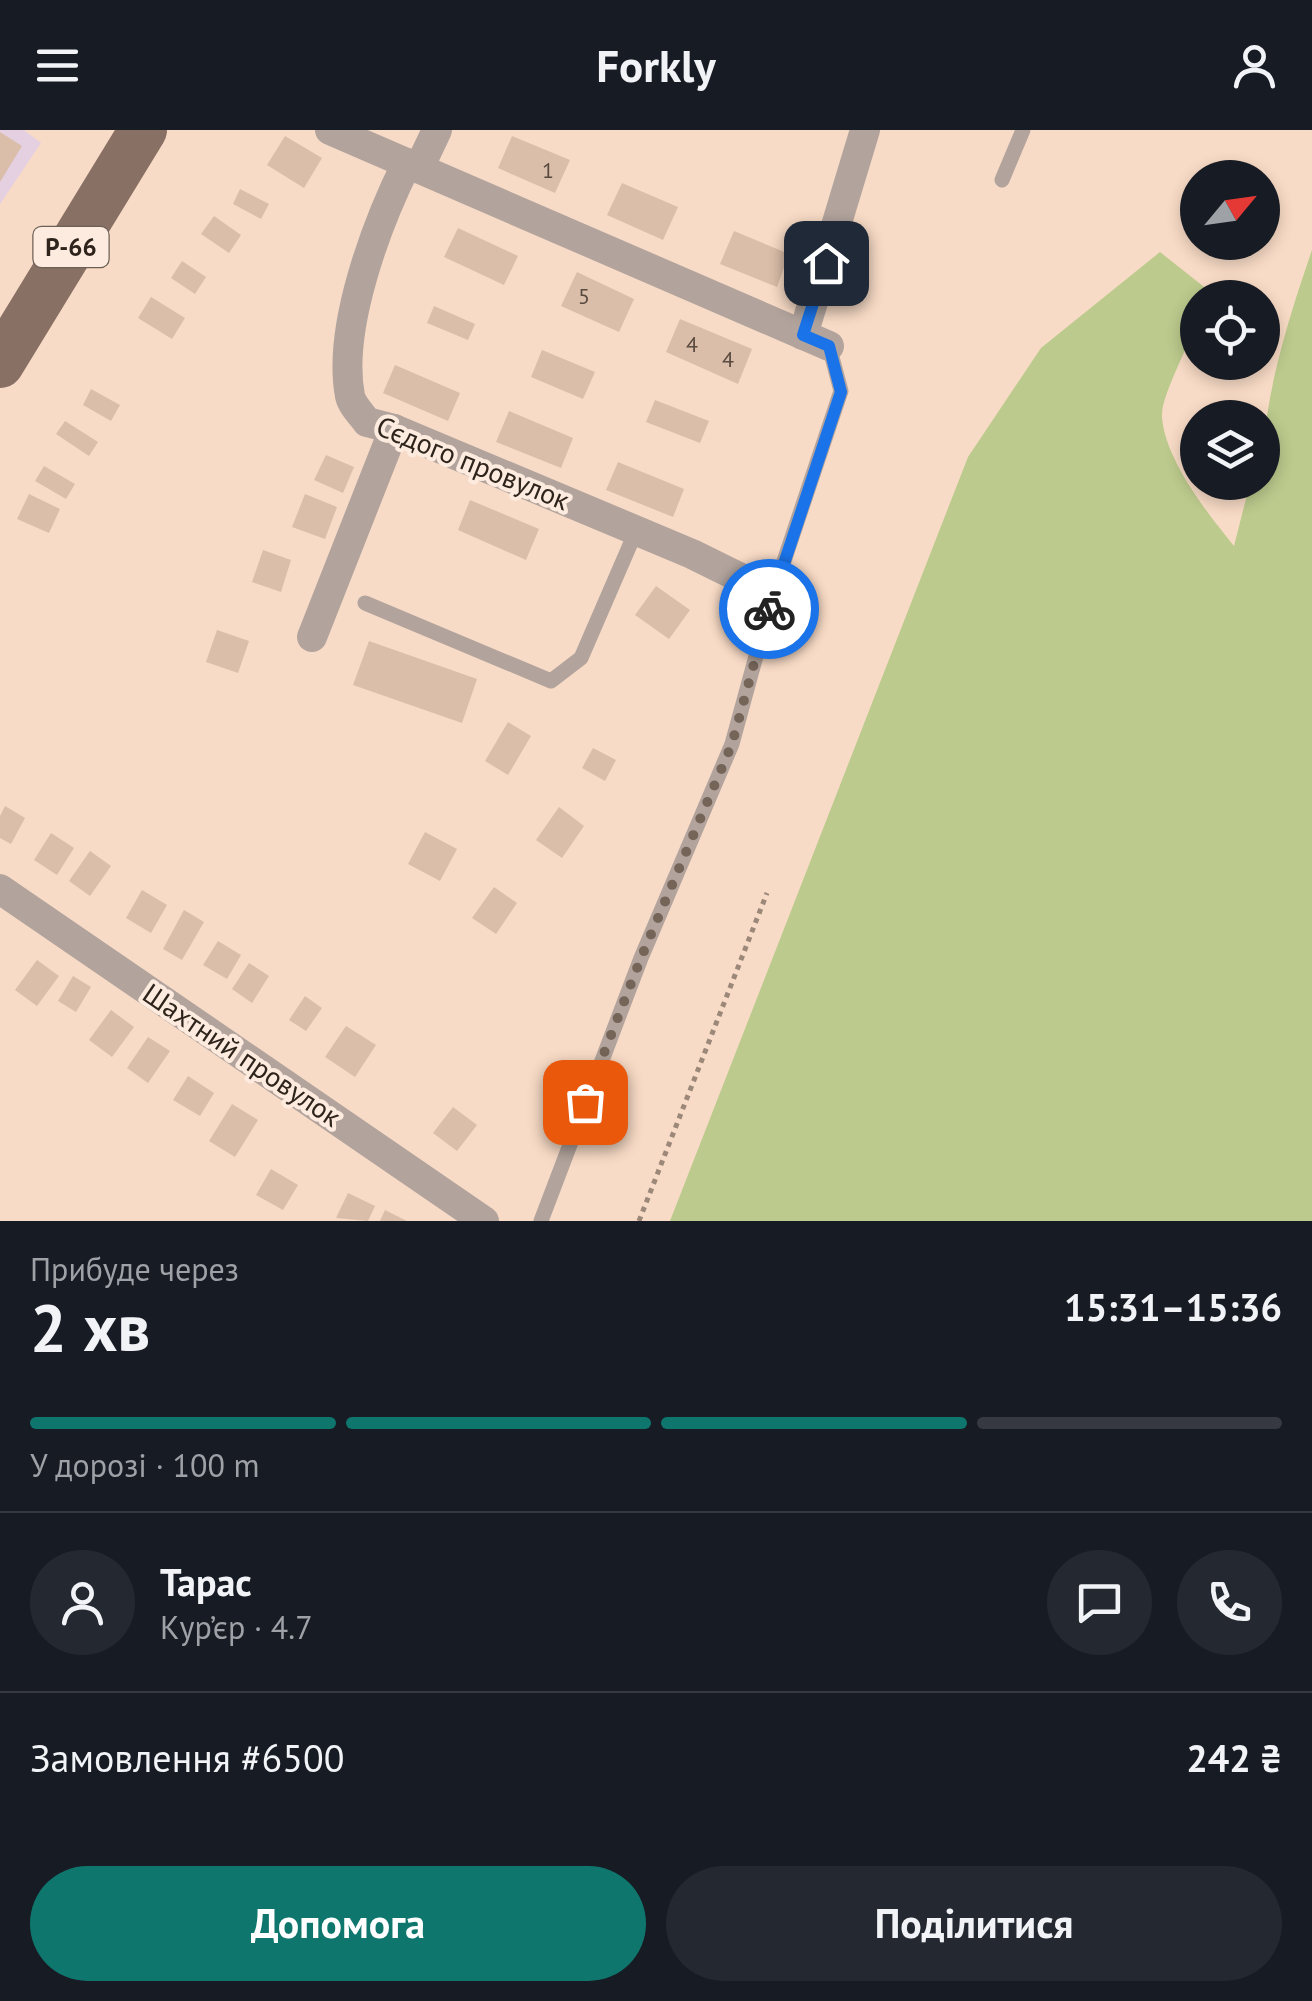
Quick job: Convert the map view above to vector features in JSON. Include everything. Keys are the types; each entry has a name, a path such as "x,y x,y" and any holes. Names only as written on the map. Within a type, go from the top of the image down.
{"main road":[{"name":"Р-66","path":"1,362 142,130"}],"street":[{"path":"330,130 816,340 865,130"},
{"name":"Сєдого провулок","path":"437,130 380,218 358,292 350,399 367,422 394,428 773,594"},
{"path":"312,637 394,428"},
{"name":"Шахтний провулок","path":"0,889 484,1221"}],"lane":[{"path":"1002,180 1023,130"},
{"path":"541,1221 641,958 732,744 773,594 841,392 816,340"},
{"path":"365,603 551,681 582,658 636,531"}],"path":[{"path":"639,1221 767,893"}],"shaded area":[{"path":"0,130 24,130 41,143 0,204"}],"green space":[{"path":"1312,250 1312,1221 670,1221 968,457 1041,348 1160,252 1195,280 1180,280 1180,360 1162,417 1180,470 1180,500 1199,500 1234,546 1246,500 1280,500 1280,400 1270,400 1274,380 1280,380 1285,335"}],"building":[{"path":"0,132 22,146 0,182"},
{"path":"285,136 322,158 304,188 267,165"},
{"path":"512,136 570,160 555,193 498,168"},
{"path":"622,183 678,207 663,240 607,215"},
{"path":"240,189 269,204 261,219 233,204"},
{"path":"214,216 241,235 229,253 201,234"},
{"path":"458,228 518,256 504,285 444,257"},
{"path":"734,231 789,254 777,287 720,264"},
{"path":"182,261 206,277 195,294 171,278"},
{"path":"577,272 634,299 619,332 561,306"},
{"path":"151,297 185,318 172,339 138,318"},
{"path":"434,306 475,324 468,340 427,323"},
{"path":"680,319 752,349 738,384 666,352"},
{"path":"542,350 595,372 583,399 531,377"},
{"path":"395,365 460,393 448,421 383,393"},
{"path":"91,389 120,405 111,421 83,405"},
{"path":"655,400 709,421 700,443 646,422"},
{"path":"509,411 573,438 561,468 496,442"},
{"path":"65,421 98,442 89,456 56,434"},
{"path":"326,455 354,467 343,493 314,480"},
{"path":"618,462 684,489 673,517 606,490"},
{"path":"44,466 75,484 66,499 35,481"},
{"path":"29,494 60,509 49,533 17,519"},
{"path":"305,494 337,507 325,539 292,527"},
{"path":"470,500 539,529 526,560 458,530"},
{"path":"263,550 291,560 281,592 252,582"},
{"path":"656,586 690,610 669,639 635,615"},
{"path":"217,630 249,641 238,673 206,662"},
{"path":"369,641 477,679 462,723 353,685"},
{"path":"508,722 531,736 508,775 485,761"},
{"path":"593,748 616,760 605,781 582,768"},
{"path":"5,806 25,818 11,844 0,838 0,816"},
{"path":"559,807 584,826 562,858 536,840"},
{"path":"425,832 457,849 440,881 408,864"},
{"path":"51,833 74,848 57,875 34,860"},
{"path":"90,851 111,866 90,896 69,881"},
{"path":"494,887 517,903 496,934 472,918"},
{"path":"142,890 167,905 151,933 126,918"},
{"path":"184,910 204,922 182,960 163,949"},
{"path":"218,941 241,955 227,979 203,965"},
{"path":"37,960 59,976 37,1006 15,990"},
{"path":"249,963 269,976 252,1003 232,989"},
{"path":"73,976 91,987 76,1012 58,1001"},
{"path":"305,996 322,1008 306,1031 289,1020"},
{"path":"111,1010 134,1027 112,1057 89,1040"},
{"path":"346,1026 376,1045 355,1077 325,1057"},
{"path":"148,1037 170,1051 148,1083 127,1068"},
{"path":"188,1076 214,1093 200,1116 173,1100"},
{"path":"232,1104 258,1120 235,1157 209,1141"},
{"path":"453,1107 477,1125 457,1151 433,1133"},
{"path":"271,1169 298,1185 283,1210 256,1195"},
{"path":"348,1193 375,1206 368,1221 336,1218"},
{"path":"385,1210 407,1221 380,1221"}],"way so far":[{"path":"585,1102 732,744 769,609"}],"route":[{"path":"769,609 841,392 829,346 803,335 826,263"}]}
